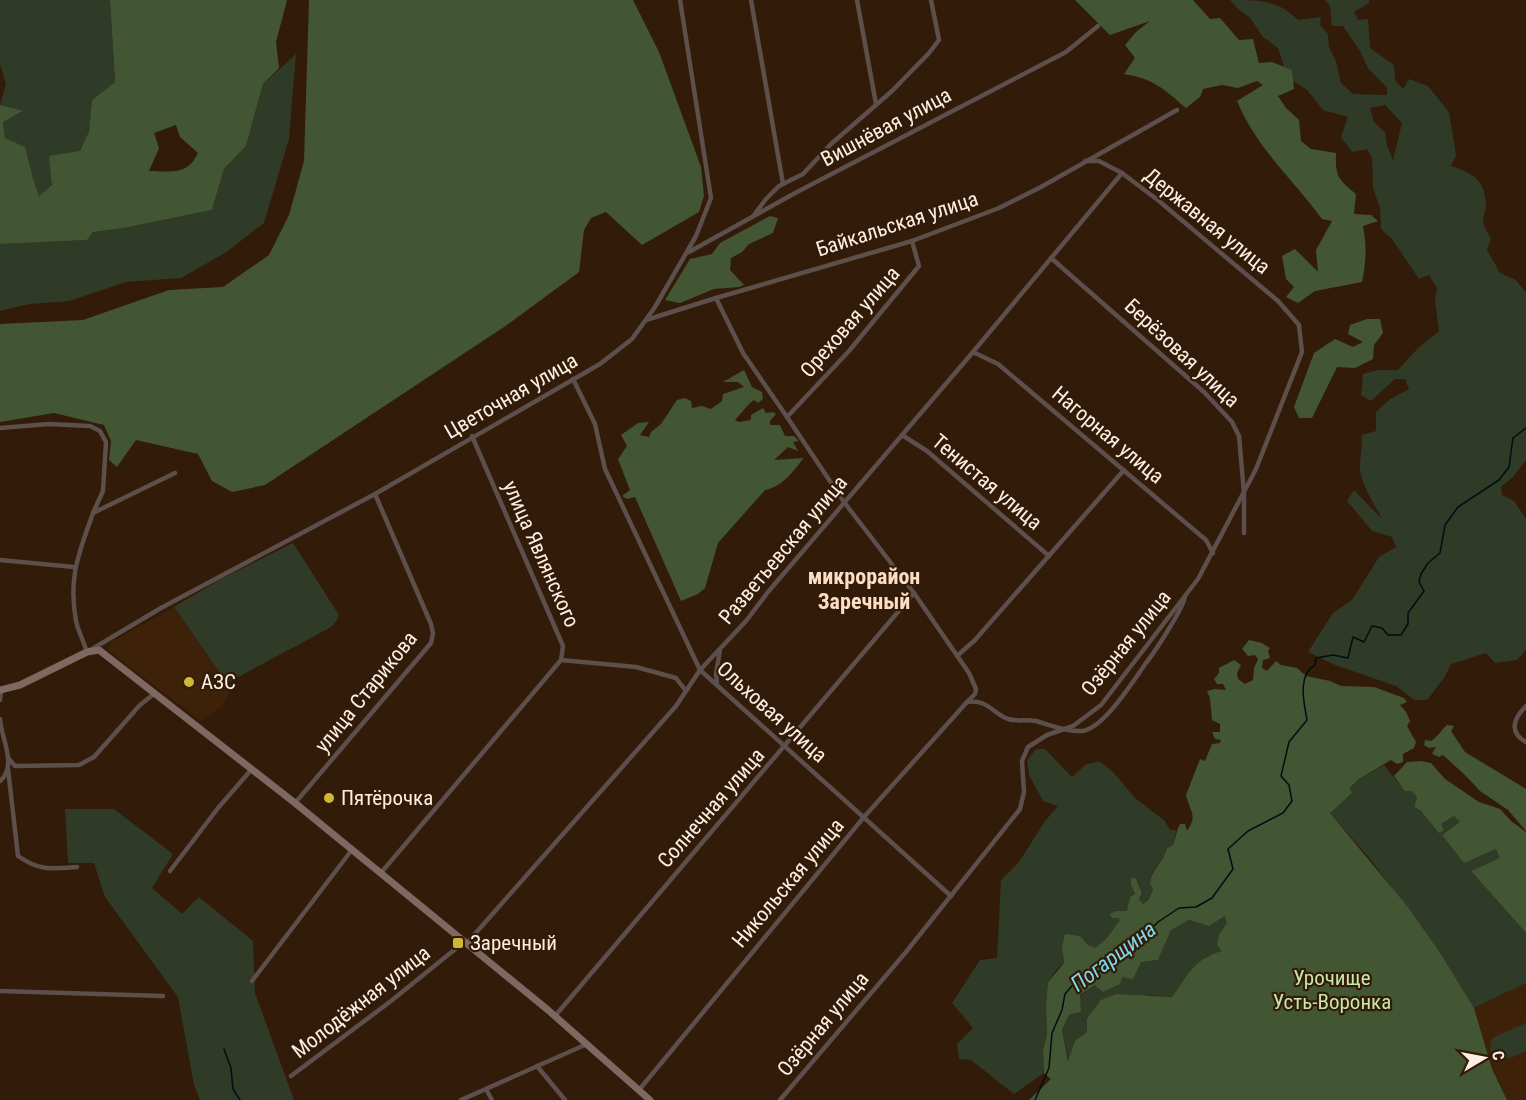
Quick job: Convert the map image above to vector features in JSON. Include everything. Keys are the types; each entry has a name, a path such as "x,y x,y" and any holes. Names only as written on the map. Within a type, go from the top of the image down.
{"street":[{"name":"Цветочная улица","path":"1,690 20,685 87,652 161,608 375,494 600,364 632,339 646,320 696,236 711,198 680,0"},
{"path":"751,0 783,184"},
{"path":"857,0 876,104"},
{"path":"752,219 766,200 783,184 803,174 831,144 929,53 939,40 931,0"},
{"name":"Вишнёвая улица","path":"686,253 818,181 1066,52 1098,26"},
{"name":"Байкальская улица","path":"646,320 912,242 999,208 1041,187 1177,110"},
{"name":"Державная улица","path":"1085,161 1099,161 1122,173 1159,201 1278,301 1299,325"},
{"name":"Разветьевская улица","path":"465,943 676,706 700,670 746,621 1122,173"},
{"name":"Ореховая улица","path":"787,417 849,351 919,266 912,242"},
{"name":"Берёзовая улица","path":"1051,258 1204,392 1232,422 1239,436 1244,493 1244,533"},
{"path":"716,298 743,352 844,502 914,593 975,683 975,694 967,702"},
{"name":"Озёрная улица","path":"780,1100 951,896 1020,809 1024,792 1022,761 1028,747 1047,735 1073,726 1101,705 1198,579 1256,469 1302,352 1299,325"},
{"name":"Нагорная улица","path":"973,352 998,364 1206,540 1213,553"},
{"name":"Ольховая улица","path":"573,380 595,424 605,469 700,670 951,896"},
{"path":"0,428 49,424 90,426 100,431 106,442 103,491 74,567 73,592 76,623 87,652 99,650 295,803 555,1016 650,1100"},
{"name":"Тенистая улица","path":"903,435 927,451 1049,555"},
{"name":"улица Являнского","path":"380,874 561,660 563,646 472,436"},
{"path":"957,656 975,640 1124,471"},
{"path":"93,513 175,473"},
{"name":"улица Старикова","path":"295,803 431,643 433,633 431,624 375,494"},
{"path":"0,560 74,567"},
{"name":"Солнечная улица","path":"555,1016 914,593"},
{"path":"967,702 983,702 1010,720 1032,720 1079,732 1089,730 1100,724 1149,659 1185,602 1185,596"},
{"path":"718,685 716,674 720,649"},
{"path":"561,660 636,667 676,678 686,691"},
{"path":"0,700 1,690"},
{"path":"8,758 15,766 79,765 94,758 140,705 156,693"},
{"name":"Никольская улица","path":"639,1090 864,817 967,702"},
{"path":"1526,706 1516,717 1513,727 1516,734 1526,742"},
{"path":"0,719 8,758 18,856 32,866 77,867"},
{"path":"0,780 8,769"},
{"path":"170,871 218,808 251,770"},
{"path":"252,981 351,851"},
{"name":"Молодёжная улица","path":"291,1076 465,943"},
{"path":"0,991 163,996"},
{"path":"461,1100 587,1044"},
{"path":"537,1066 565,1100"},
{"path":"486,1089 492,1100"}],"shaded area":[{"path":"174,607 231,689 221,707 201,721 109,651 110,643"},
{"path":"1526,983 1526,1100 1507,1100 1492,1069 1474,1008"}],"green space":[{"path":"0,0 110,0 115,82 92,100 89,129 74,160 61,176 39,196 32,175 5,138 3,122 22,112 0,105 6,84 0,64"},
{"path":"110,0 287,0 276,42 279,68 263,84 246,146 224,169 212,210 93,232 87,240 0,244 0,105 23,111 3,122 5,138 25,147 39,196 52,185 49,156 80,151 89,131 92,100 115,82","holes":["176,125 180,137 198,153 189,166 178,171 149,171 159,148 154,133"]},
{"path":"309,0 633,0 659,52 701,167 704,196 699,212 642,245 606,212 591,218 584,230 579,272 507,325 265,485 232,492 212,481 198,454 136,440 117,467 109,460 111,441 104,425 54,413 0,422 0,324 83,320 169,290 223,287 269,255 289,215 304,161"},
{"path":"1075,0 1193,0 1210,19 1220,18 1239,40 1253,39 1259,63 1272,62 1292,70 1294,89 1278,96 1286,108 1299,120 1301,141 1311,149 1336,153 1337,173 1356,194 1354,214 1371,215 1378,221 1363,226 1366,254 1362,282 1315,291 1298,303 1286,297 1294,287 1286,279 1282,256 1295,249 1318,272 1316,250 1332,221 1322,219 1265,149 1245,118 1237,101 1263,85 1257,81 1238,88 1222,85 1203,89 1200,97 1186,108 1158,85 1124,74 1135,58 1125,45 1150,21 1110,35"},
{"path":"1230,0 1268,2 1283,8 1298,20 1321,17 1320,25 1328,34 1329,47 1336,61 1341,83 1353,94 1387,95 1387,88 1368,68 1360,51 1343,26 1332,26 1330,6 1325,0 1369,0 1369,3 1354,12 1358,20 1368,19 1370,48 1394,65 1395,80 1403,89 1409,79 1428,86 1449,112 1456,155 1451,166 1472,175 1481,184 1486,206 1483,222 1491,238 1487,250 1500,273 1516,280 1526,293 1526,460 1512,478 1501,487 1502,495 1514,501 1526,519 1526,650 1517,660 1495,663 1486,653 1451,664 1444,678 1427,700 1414,700 1396,686 1335,665 1308,652 1333,613 1352,600 1379,557 1396,547 1392,537 1372,531 1347,501 1354,490 1382,519 1360,473 1361,435 1376,431 1376,412 1390,399 1409,389 1405,379 1395,379 1371,401 1361,395 1363,374 1378,370 1398,370 1418,348 1439,331 1435,301 1437,288 1429,275 1419,279 1392,239 1381,229 1380,208 1373,188 1372,158 1367,149 1352,152 1341,137 1348,117 1323,110 1307,90 1293,81 1292,70 1284,67 1278,48 1263,37 1250,18","holes":["1385,105 1402,123 1393,160 1385,132 1374,122 1370,108"]},
{"path":"296,54 289,139 264,223 225,253 181,278 126,282 69,301 30,304 0,311 0,244 87,240 93,232 212,210 224,169 246,146 263,84"},
{"path":"770,216 778,218 773,233 749,244 742,252 731,258 730,270 744,285 714,289 680,303 665,300 690,259 712,254 720,243"},
{"path":"1367,319 1380,319 1383,333 1374,345 1373,359 1355,368 1337,367 1312,418 1299,418 1294,407 1314,353 1335,339 1353,347 1363,342 1348,334 1350,325"},
{"path":"744,370 752,387 762,392 763,399 758,403 754,400 735,420 739,422 751,420 751,415 763,408 766,413 773,412 776,414 770,421 770,425 780,425 785,436 794,436 799,441 793,442 798,451 788,447 774,460 804,458 783,482 765,490 718,543 705,588 698,594 681,601 635,497 627,499 622,496 630,490 618,459 627,446 621,435 638,423 649,422 640,435 649,437 677,400 685,398 691,401 692,408 702,406 711,409 722,401 723,394 744,387 738,382 723,382"},
{"path":"293,543 339,615 338,618 328,629 227,683 174,607 221,579"},
{"name":"Урочище Усть-Воронка","path":"1249,640 1262,643 1270,648 1268,651 1270,658 1263,660 1262,668 1267,671 1276,661 1281,665 1297,668 1306,676 1341,686 1374,687 1404,698 1407,702 1400,705 1410,721 1407,726 1416,742 1414,748 1403,754 1403,762 1397,764 1391,760 1359,779 1350,788 1352,793 1330,813 1407,906 1441,954 1474,1008 1492,1069 1507,1100 1029,1100 1051,1079 1044,1073 1043,1050 1047,1035 1048,982 1064,963 1062,947 1065,934 1080,936 1088,945 1095,948 1106,939 1120,920 1112,918 1110,914 1116,911 1127,911 1130,897 1135,894 1131,878 1136,878 1142,893 1139,899 1143,904 1149,899 1153,889 1150,884 1153,873 1167,848 1174,843 1180,824 1185,824 1187,831 1192,821 1193,817 1186,795 1200,759 1205,761 1212,744 1220,743 1221,740 1215,739 1212,732 1220,732 1220,724 1212,720 1207,691 1226,690 1223,684 1217,684 1214,679 1219,673 1219,668 1234,660 1241,665 1237,673 1238,679 1245,684 1253,680 1254,668 1258,659 1255,655 1248,656 1242,649","holes":["1225,916 1227,923 1219,935 1217,945 1222,951 1198,963 1187,974 1172,997 1116,994 1101,1000 1087,1018 1087,1032 1075,1041 1068,1061 1062,1030 1069,1015 1081,1012 1080,995 1095,985 1103,992 1120,984 1122,977 1133,979 1141,962 1158,960 1171,930 1189,920 1209,926"]},
{"path":"1447,725 1454,726 1451,731 1465,752 1526,789 1526,831 1508,810 1480,791 1443,755 1439,757 1432,754 1436,747 1429,748 1424,745 1425,740 1431,741"},
{"path":"1036,749 1045,749 1072,777 1085,765 1099,761 1113,772 1135,798 1165,821 1170,830 1176,830 1172,846 1152,875 1150,884 1153,888 1149,899 1143,904 1139,899 1142,893 1137,878 1131,885 1135,894 1130,897 1128,911 1116,911 1120,920 1106,939 1095,948 1088,945 1080,936 1062,947 1064,963 1048,982 1047,1035 1043,1050 1044,1073 1014,1094 971,1060 959,1059 957,1044 973,1028 952,1003 980,960 997,958 1001,880 1019,862 1045,821 1058,806 1043,801 1029,775 1027,760"},
{"path":"1407,762 1431,763 1445,779 1479,802 1500,809 1526,832 1526,933 1471,871 1500,858 1496,849 1464,863 1442,835 1460,822 1454,816 1441,824 1444,830 1439,833 1421,811 1414,807 1417,797 1412,791 1405,791 1394,776"},
{"path":"1384,765 1400,785 1412,791 1417,797 1414,807 1441,824 1454,816 1461,822 1442,835 1464,862 1496,849 1501,858 1471,871 1526,933 1526,983 1474,1008 1441,954 1371,860 1329,812 1352,793 1350,789 1359,779"},
{"path":"65,809 114,809 173,854 152,888 182,914 199,897 253,941 255,993 294,1100 200,1100 194,1085 178,997 105,897 94,863 68,863"},
{"path":"1225,916 1228,923 1220,935 1222,951 1199,963 1172,997 1148,995 1087,1017 1088,1033 1069,1062 1062,1030 1069,1015 1081,1012 1080,996 1095,985 1122,977 1141,962 1158,960 1171,930 1189,920 1209,926"},
{"path":"1526,1023 1526,1051 1506,1059 1493,1055 1490,1050 1494,1037"}],"waterway":[{"name":"Погарщина","path":"1035,1100 1049,1068 1052,1033 1062,1010 1065,994 1077,980 1100,971 1114,961 1121,947 1140,940 1158,922 1179,908 1196,907 1212,898 1233,869 1228,849 1248,831 1283,813 1292,801 1289,785 1281,776 1289,742 1307,720 1303,698 1304,682 1309,670 1315,665 1316,658 1333,655 1348,658 1353,637 1364,642 1372,626 1382,628 1388,635 1401,635 1408,624 1408,613 1424,591 1419,582 1421,574 1428,563 1440,553 1445,525 1458,507 1499,480 1509,467 1513,438 1526,428"},
{"path":"224,1049 231,1068 233,1089 240,1100"}],"place":[{"name":"АЗС","path":"189,682"},
{"name":"Пятёрочка","path":"329,798"},
{"name":"Заречный","path":"458,943"}],"district":[{"name":"микрорайон Заречный","path":"864,588"}]}
